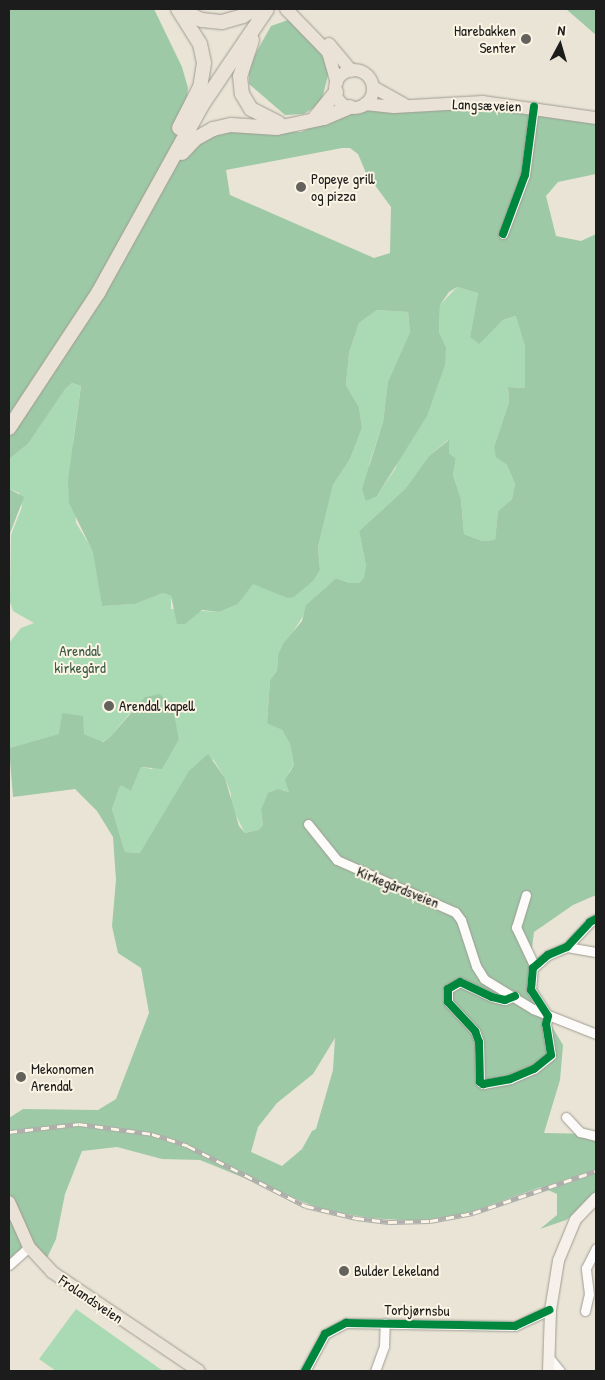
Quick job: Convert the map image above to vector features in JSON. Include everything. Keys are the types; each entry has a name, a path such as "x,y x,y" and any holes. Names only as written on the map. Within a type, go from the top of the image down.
{"highway":[{"path":"178,9 202,20 222,22 243,16 254,9"},
{"path":"9,415 91,290 200,87 204,64 200,44 178,9"},
{"path":"171,144 260,9"},
{"path":"9,428 69,340 214,87 267,9"},
{"path":"272,9 246,52 240,85 251,109 268,120 287,125"},
{"path":"313,120 336,87"},
{"path":"148,204 187,146 204,133 231,125 277,128 313,120 350,108"}],"main road":[{"path":"286,9 306,24 352,71 366,75 373,87 406,105"},
{"path":"294,9 328,52 340,102 350,108 365,104 372,97 373,87"},
{"path":"336,87 343,75 352,71"},
{"name":"Langsæveien","path":"365,104 406,105 483,102 534,107 596,118"},
{"path":"550,1366 550,1310 562,1247 575,1220 596,1197"},
{"name":"Frolandsveien","path":"9,1202 29,1247 52,1272 197,1370"}],"street":[{"path":"504,234 525,175 534,107"},
{"name":"Kirkegårdsveien","path":"308,824 337,860 455,912 463,925 480,974 548,1016 596,1034"},
{"path":"514,996 505,1000 492,997 460,982 448,989 448,1002 475,1031 479,1042 480,1082 505,1080 546,1062 552,1050 546,1024 548,1016 531,990 534,965 516,927 526,895"},
{"path":"534,965 567,947 590,922 596,920"},
{"path":"567,947 596,952"},
{"path":"566,1117 580,1132 596,1136"},
{"path":"9,1265 29,1247"},
{"path":"585,1311 589,1294 586,1268 596,1248"},
{"name":"Torbjørnsbu","path":"305,1371 318,1345 330,1329 346,1323 515,1326 550,1310"},
{"path":"375,1371 384,1346 385,1323"},
{"path":"550,1366 560,1371"}],"green space":[{"path":"9,9 154,9 182,67 188,88 184,133 226,129 301,132 336,116 373,107 496,110 596,121 596,174 558,182 546,196 556,236 581,241 596,234 596,895 573,905 534,932 531,956 532,1002 546,1009 548,1020 563,1045 560,1080 544,1133 596,1134 596,1199 566,1220 540,1229 557,1215 557,1194 541,1187 460,1216 415,1221 370,1218 323,1210 200,1160 162,1159 117,1147 82,1151 65,1194 56,1239 47,1258 16,1252 9,1271 9,1118 23,1109 98,1110 116,1099 149,1013 141,968 118,953 112,926 116,880 113,837 97,811 75,789 13,797 9,748 59,734 62,713 83,716 84,734 103,742 110,737 145,697 160,694 173,710 179,739 162,769 141,767 131,791 121,785 119,788 112,809 125,852 140,853 189,771 208,754 225,778 239,826 245,833 258,830 263,825 261,810 268,793 278,789 289,792 285,780 294,765 290,744 282,730 267,723 270,680 277,671 278,655 283,644 302,621 306,605 336,578 349,583 359,583 364,578 366,566 359,531 405,489 429,456 449,440 449,454 456,458 453,475 461,499 464,534 482,541 495,540 498,511 512,499 515,484 507,465 496,457 494,447 509,402 508,387 525,388 525,346 516,316 503,320 479,344 470,337 478,293 457,287 449,292 440,305 439,332 446,347 445,365 427,416 377,496 366,501 362,489 383,422 388,382 410,332 408,312 377,310 359,323 349,353 346,385 359,407 362,428 350,459 333,485 318,547 320,570 314,580 294,597 287,598 253,584 238,604 219,612 202,610 185,624 177,624 171,596 163,593 135,604 102,606 93,552 69,503 68,480 81,386 72,383 66,388 28,444 9,459","holes":["350,148 358,154 366,173 391,207 390,253 374,258 230,195 226,170","335,1038 333,1070 316,1129 312,1131 302,1149 282,1166 251,1152 258,1127 277,1103 313,1074"]},
{"path":"566,9 596,9 596,35"},
{"path":"288,20 307,35 330,67 321,103 304,114 285,115 249,84 249,65 271,26"},
{"name":"Arendal kirkegård","path":"457,287 478,293 470,337 487,335 503,320 517,316 525,346 525,388 508,387 509,402 494,447 497,457 507,465 515,484 512,499 498,511 495,540 482,541 464,534 461,499 453,475 456,458 449,455 448,440 429,456 405,489 359,531 366,566 365,578 359,583 349,583 336,578 316,596 278,655 277,671 270,680 267,722 282,730 290,744 294,765 289,772 290,792 282,790 261,810 263,825 258,830 245,833 231,806 231,794 225,778 213,759 140,853 125,852 112,809 118,788 121,784 131,791 141,767 152,769 179,739 175,725 135,707 110,737 102,742 84,734 62,713 60,734 9,748 9,643 21,628 34,623 13,611 10,602 11,535 22,507 19,493 9,489 9,459 28,444 66,388 72,383 81,386 73,442 76,523 94,552 102,606 135,604 163,593 171,596 171,609 219,612 238,604 253,583 287,598 314,580 320,570 318,547 333,485 350,459 362,428 359,407 346,385 349,353 359,323 377,310 408,312 410,332 388,383 383,422 369,465 377,496 395,469 446,347 439,332 440,305"},
{"path":"9,489 24,497 9,536"},
{"path":"76,1309 163,1371 56,1371 39,1359"}],"railway":[{"path":"9,1132 79,1124 152,1134 188,1146 306,1206 356,1218 389,1222 430,1221 473,1213 596,1171"}],"cycle path":[{"path":"503,234 525,175 534,107"},
{"path":"515,996 505,1000 492,997 460,982 448,989 448,1002 475,1031 479,1042 480,1082 483,1084 510,1079 534,1069 551,1055 546,1024 548,1016 531,990 533,968 548,955 567,947 590,922 596,919"},
{"path":"305,1371 325,1334 346,1323 515,1326 550,1310"}],"place":[{"name":"Harebakken Senter","path":"526,39"},
{"name":"Popeye grill og pizza","path":"301,187"},
{"name":"Arendal kapell","path":"109,706"},
{"name":"Mekonomen Arendal","path":"21,1077"},
{"name":"Bulder Lekeland","path":"344,1271"}]}
